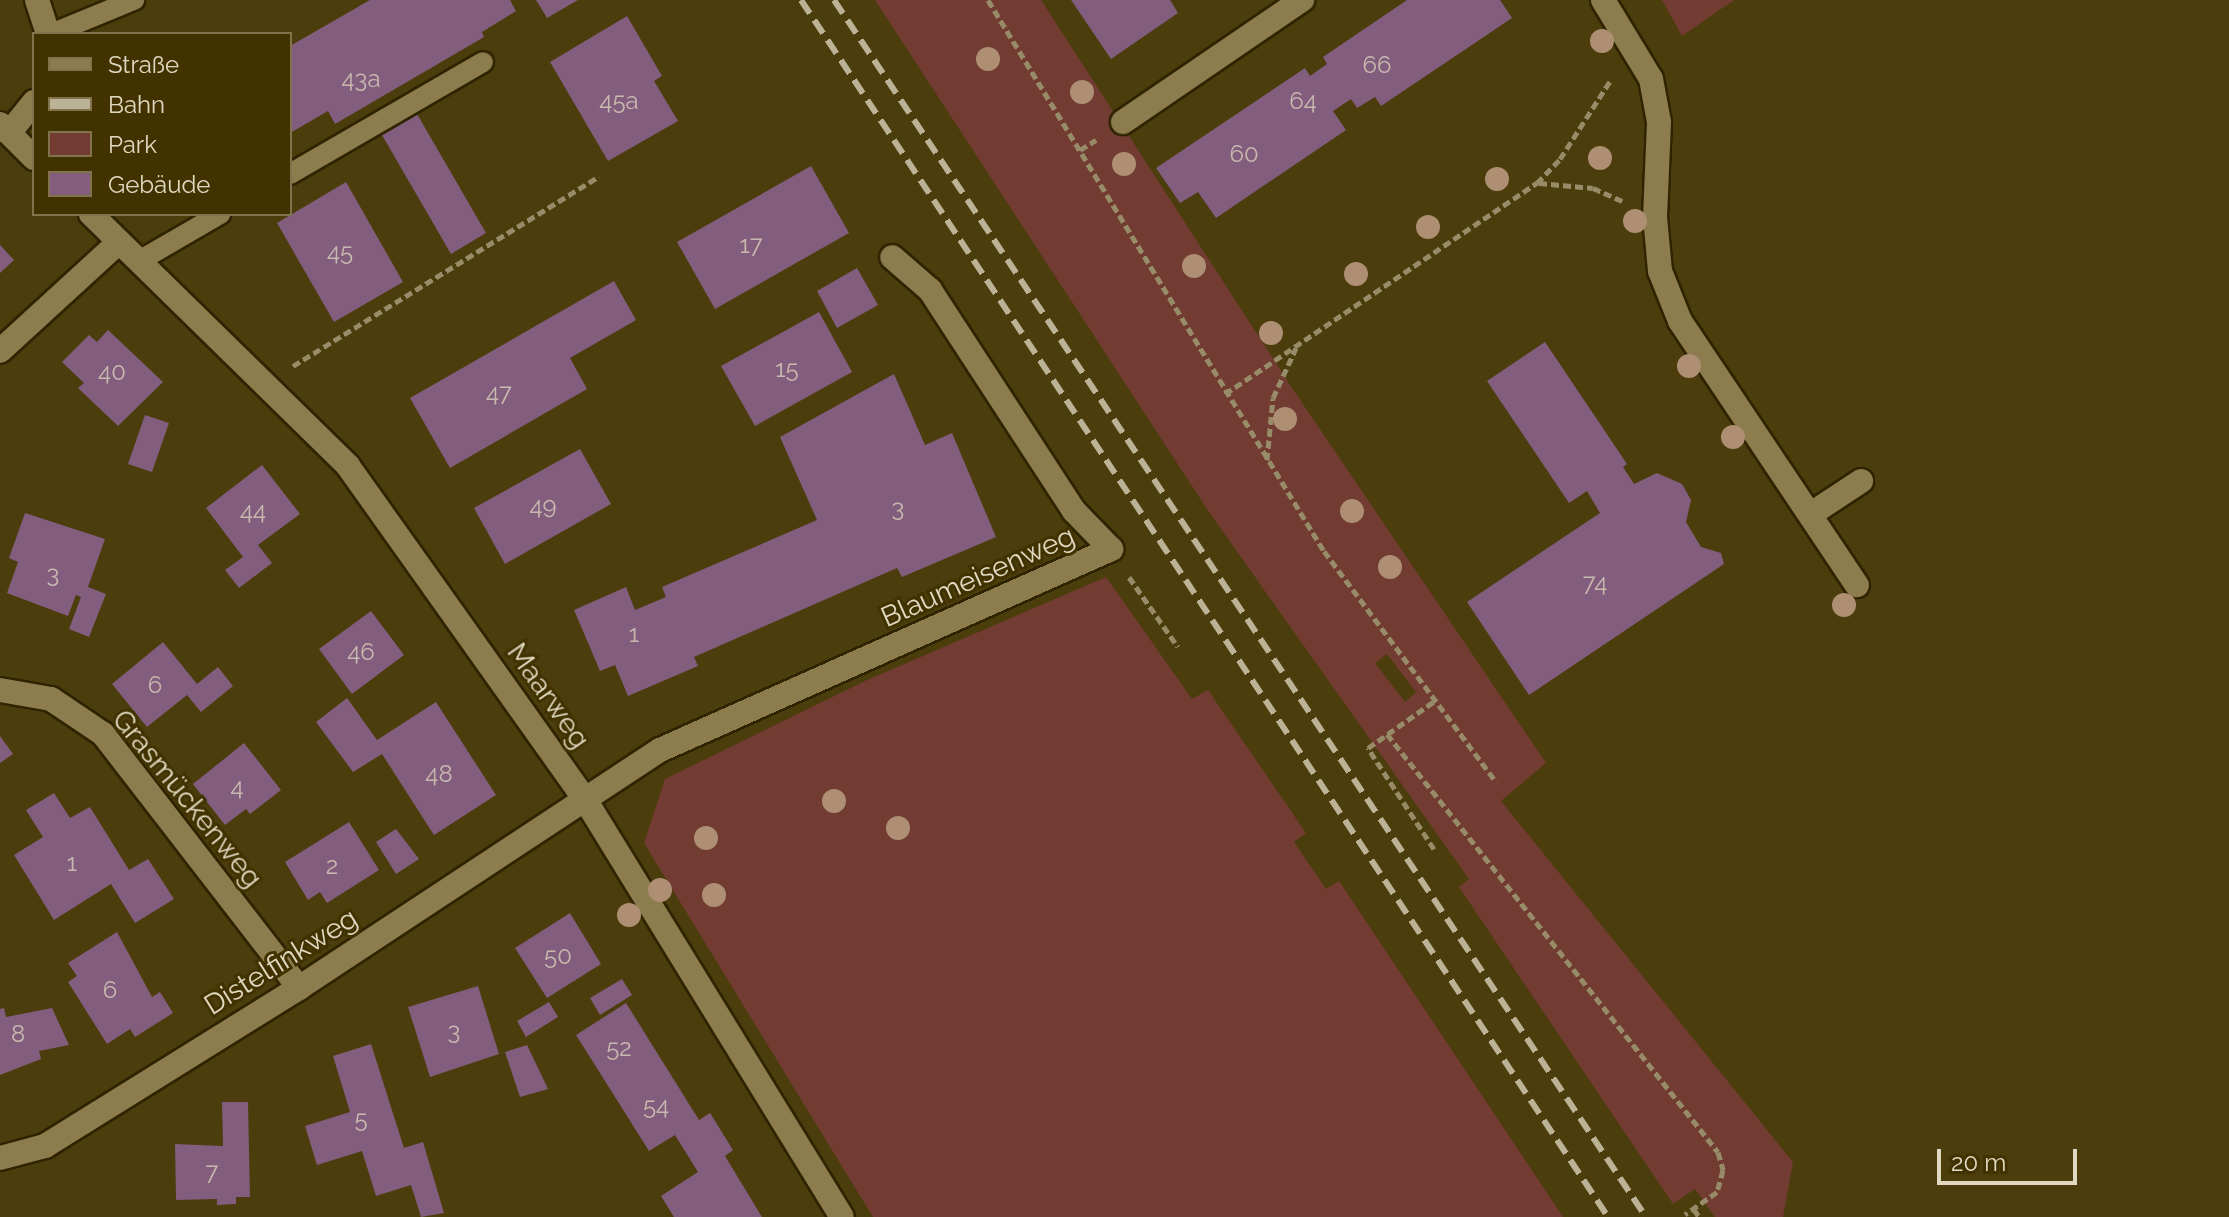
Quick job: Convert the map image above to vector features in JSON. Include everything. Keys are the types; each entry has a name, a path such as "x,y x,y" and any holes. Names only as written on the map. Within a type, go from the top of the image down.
{"street":[{"path":"37,0 48,32"},
{"path":"1123,122 1302,0"},
{"path":"1603,0 1651,79 1659,122 1655,217 1660,271 1680,321 1857,585"},
{"path":"32,104 4,129 32,156"},
{"name":"Maarweg","path":"93,216 348,466 586,801 842,1217"},
{"path":"0,351 119,242"},
{"name":"Blaumeisenweg","path":"586,801 660,750 1111,549 1074,511 930,290 892,257"},
{"path":"1811,514 1861,481"},
{"name":"Grasmückenweg","path":"0,690 51,699 103,734 299,988"},
{"name":"Distelfinkweg","path":"0,1158 45,1146 299,988 586,801"}],"lane":[{"path":"54,32 134,0"},
{"path":"292,173 483,62"},
{"path":"139,261 217,216"}],"path":[{"path":"988,0 1225,394 1324,551 1496,782"},
{"path":"1225,394 1537,183 1581,129 1632,47"},
{"path":"266,384 599,176"},
{"path":"1537,183 1593,188 1655,217"},
{"path":"1267,462 1273,398 1299,344"},
{"path":"1111,549 1178,647"},
{"path":"1434,849 1368,748 1436,700"},
{"path":"1387,734 1718,1152 1723,1170 1717,1192 1685,1214"},
{"path":"1694,1209 1699,1217"}],"green space":[{"path":"875,0 1041,0 1292,388 1546,763 1501,801 1793,1162 1783,1217 1715,1217 1695,1189 1673,1204 1459,887 1469,879 1209,512","holes":["1387,654 1416,692 1405,702 1375,663"]},
{"path":"1662,0 1734,0 1682,36"},
{"path":"1106,577 1192,699 1208,690 1306,833 1294,842 1326,889 1339,881 1563,1217 873,1217 644,843 665,779 865,681"}],"building":[{"path":"370,0 510,0 516,11 482,32 484,37 335,124 328,111 292,132 292,45"},
{"path":"536,0 578,0 547,18"},
{"path":"1071,0 1170,0 1178,13 1111,59"},
{"path":"1407,0 1500,0 1512,18 1381,106 1375,97 1357,108 1351,99 1333,111 1346,130 1216,218 1198,192 1180,203 1156,168 1305,68 1310,76 1327,64 1323,57"},
{"path":"627,16 662,76 654,81 678,121 608,161 550,62"},
{"path":"417,114 486,233 451,254 382,135"},
{"path":"811,166 849,233 715,309 677,242"},
{"path":"346,182 403,282 334,322 277,223"},
{"path":"0,245 14,260 0,273"},
{"path":"857,268 878,305 837,328 817,291"},
{"path":"614,281 636,320 570,358 587,389 450,468 410,398"},
{"path":"819,312 852,372 755,426 721,366"},
{"path":"108,330 163,382 118,426 78,388 84,383 62,362 89,335 97,342"},
{"path":"1545,342 1627,464 1623,467 1634,484 1657,473 1682,484 1691,500 1686,522 1701,547 1721,553 1724,564 1529,695 1467,602 1600,513 1587,491 1569,503 1487,381"},
{"path":"894,374 925,445 952,433 996,537 902,577 897,568 694,657 698,666 628,696 615,665 600,671 574,610 626,587 635,610 666,597 662,587 817,520 780,437"},
{"path":"145,415 169,423 152,472 128,464"},
{"path":"580,449 611,504 505,564 474,508"},
{"path":"262,465 300,514 258,545 272,563 239,588 225,570 243,557 206,508"},
{"path":"25,513 105,539 88,587 106,594 89,637 69,629 81,597 76,595 68,616 7,593 18,562 9,558"},
{"path":"371,611 404,655 352,694 319,649"},
{"path":"163,642 197,684 218,667 233,686 201,712 187,695 147,727 112,684"},
{"path":"347,698 377,740 436,702 496,795 434,835 382,754 353,772 316,722"},
{"path":"0,736 13,754 0,763"},
{"path":"244,743 281,790 250,814 246,809 225,825 193,784"},
{"path":"54,793 70,818 90,807 129,870 148,859 174,899 135,923 111,884 54,920 14,855 43,837 26,810"},
{"path":"349,822 379,870 327,903 320,892 308,900 285,862"},
{"path":"396,829 419,859 396,874 376,842"},
{"path":"570,913 601,964 547,998 515,948"},
{"path":"117,932 152,997 160,992 173,1013 135,1037 130,1029 107,1044 68,982 77,976 68,963"},
{"path":"622,979 632,995 600,1015 590,998"},
{"path":"478,986 499,1054 430,1077 408,1007"},
{"path":"549,1002 558,1017 526,1037 517,1021"},
{"path":"626,1003 699,1120 710,1113 733,1150 725,1156 762,1217 674,1217 661,1196 698,1172 675,1135 649,1151 576,1035"},
{"path":"4,1008 6,1017 52,1008 69,1045 39,1051 41,1059 0,1075 0,1009"},
{"path":"371,1044 404,1148 423,1142 444,1213 421,1217 411,1185 376,1196 362,1151 317,1165 305,1126 350,1112 333,1056"},
{"path":"527,1045 548,1089 520,1097 505,1052"},
{"path":"222,1102 248,1102 250,1197 236,1197 236,1204 217,1205 217,1199 176,1200 175,1144 223,1146"}],"railway":[{"path":"801,0 1608,1217"},
{"path":"834,0 1646,1217"}]}
